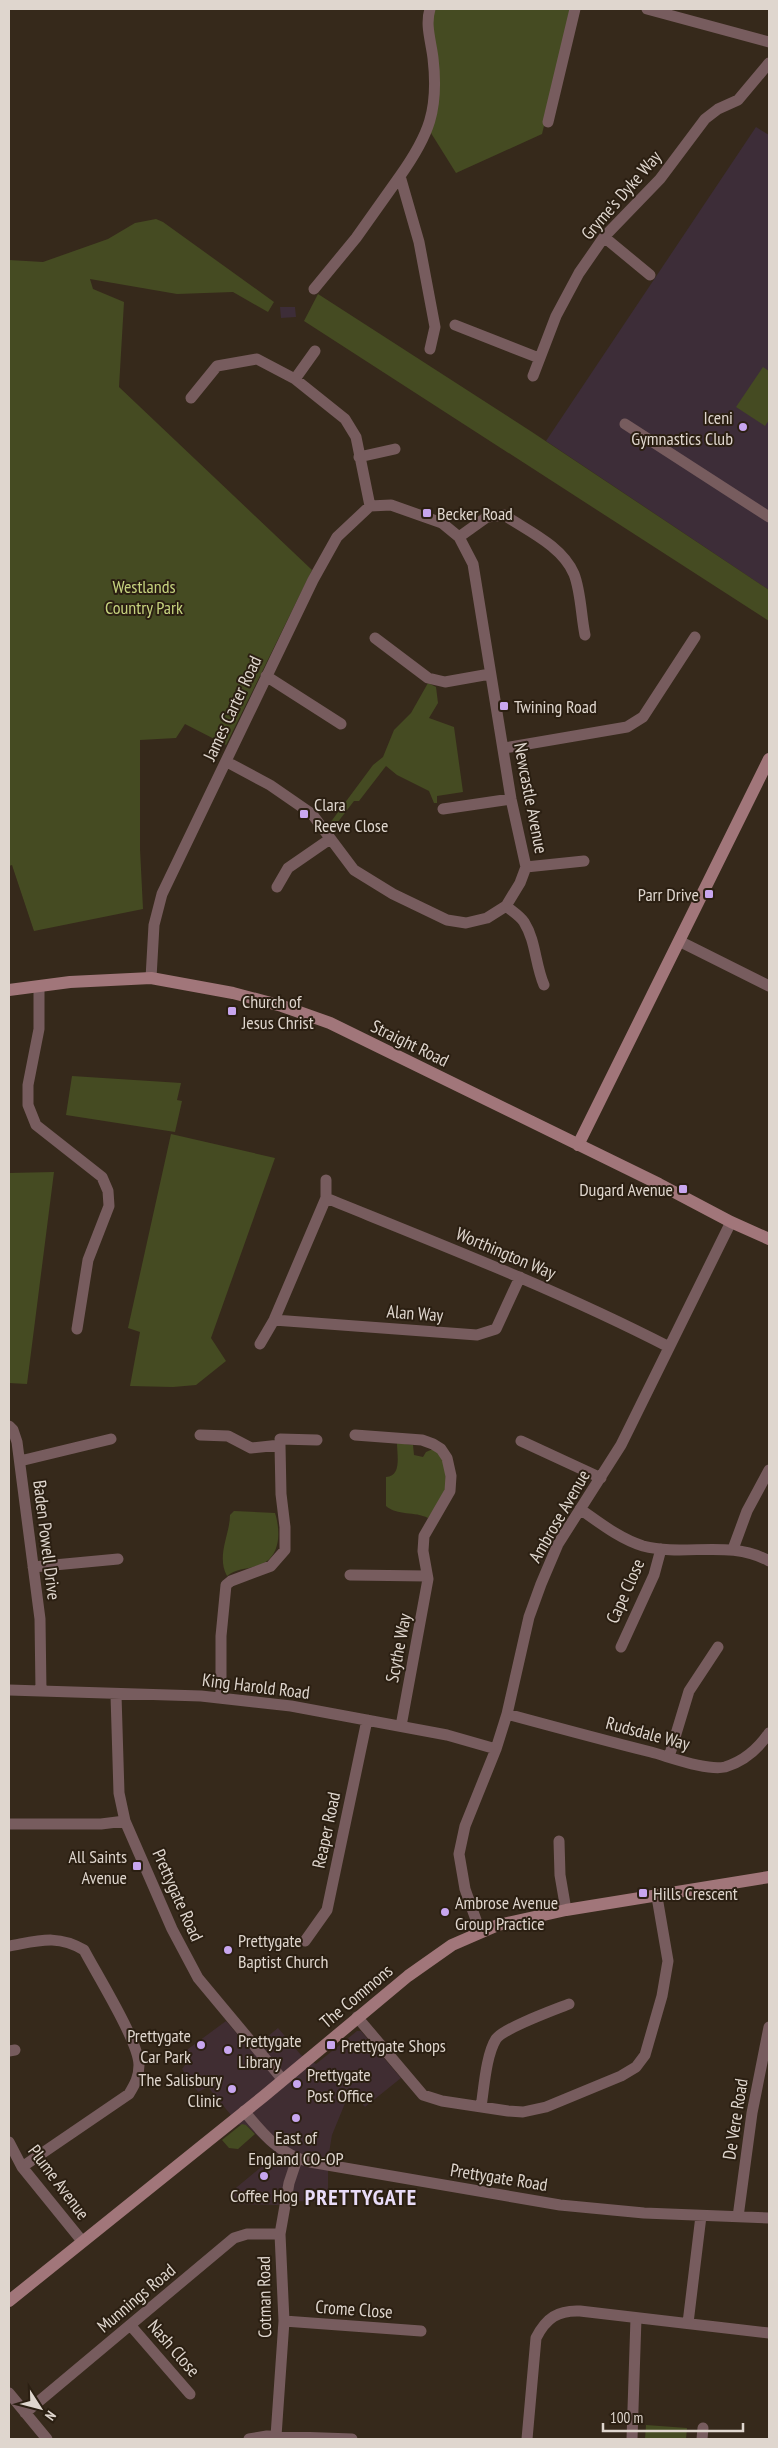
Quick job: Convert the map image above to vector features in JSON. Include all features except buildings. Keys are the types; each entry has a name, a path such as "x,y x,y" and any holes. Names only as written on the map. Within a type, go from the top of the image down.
{"street":[{"path":"314,289 356,238 420,147 431,118 434,77 428,30 430,9"},
{"path":"548,122 575,9"},
{"path":"647,9 769,42"},
{"name":"Gryme's Dyke Way","path":"533,376 556,316 579,273 604,237 660,179 705,119 718,109 738,100 769,63"},
{"path":"400,176 419,242 435,327 430,349"},
{"path":"604,237 650,275"},
{"path":"455,325 539,358"},
{"path":"295,379 315,351"},
{"path":"191,398 217,366 239,360 257,359 295,379 345,418 356,437 370,506"},
{"path":"625,424 769,517"},
{"path":"359,457 395,449"},
{"name":"Newcastle Avenue","path":"227,762 312,814 354,870 393,894 448,920 466,923 488,918 506,906 520,883 526,867 511,798 473,564 459,538 442,523 391,505 370,506"},
{"name":"James Carter Road","path":"151,978 154,926 162,894 313,580 337,537 370,506"},
{"path":"459,538 487,517 504,515 558,552 568,562 575,576 584,635"},
{"path":"374,638 428,678 446,682 490,674"},
{"path":"504,748 627,727 643,717 695,638"},
{"path":"266,676 341,724"},
{"path":"578,1145 769,759"},
{"path":"443,810 511,798"},
{"path":"277,887 288,868 330,839"},
{"path":"526,867 584,861"},
{"path":"506,906 523,921 534,944 537,968 544,985"},
{"path":"679,941 769,986"},
{"name":"Straight Road","path":"9,990 39,988 70,982 151,978 233,993 282,1006 330,1023 731,1222 769,1239"},
{"path":"39,988 39,1029 28,1085 28,1105 36,1125 102,1177 108,1191 109,1206 88,1260 77,1328"},
{"path":"260,1344 274,1320 326,1198 326,1180"},
{"name":"Worthington Way","path":"326,1198 520,1277 669,1347"},
{"name":"Ambrose Avenue","path":"480,1931 465,1890 459,1854 465,1826 496,1749 507,1714 529,1617 558,1544 621,1446 731,1222"},
{"name":"Alan Way","path":"274,1320 477,1335 496,1329 520,1277"},
{"name":"Baden Powell Drive","path":"9,1426 15,1436 20,1461 40,1619 41,1691"},
{"path":"200,1435 228,1436 251,1448 280,1439 318,1440"},
{"name":"Scythe Way","path":"355,1435 422,1440 441,1449 447,1458 451,1476 450,1491 424,1536 423,1551 428,1576 401,1726"},
{"path":"20,1461 111,1439"},
{"path":"221,1698 221,1636 226,1585 231,1581 272,1566 285,1550 280,1439"},
{"path":"521,1441 601,1478"},
{"path":"733,1549 747,1511 769,1470"},
{"path":"580,1509 626,1539 643,1546 661,1549 733,1549 761,1556 769,1561"},
{"name":"Cape Close","path":"621,1647 654,1575 661,1549"},
{"path":"33,1567 118,1559"},
{"path":"350,1575 428,1576"},
{"path":"669,1757 689,1691 718,1647"},
{"name":"King Harold Road","path":"9,1690 221,1698 291,1706 447,1735 496,1749"},
{"name":"Prettygate Road","path":"116,1695 119,1793 125,1821 172,1929 198,1978 283,2080"},
{"name":"Rudsdale Way","path":"507,1714 704,1766 723,1767 741,1761 754,1752 769,1733"},
{"name":"Reaper Road","path":"305,1941 327,1910 367,1720"},
{"path":"9,1824 101,1824 125,1821"},
{"path":"559,1841 560,1875 566,1910"},
{"name":"The Commons","path":"9,2301 244,2112 430,1958 480,1931 498,1925 566,1910 657,1897 769,1877"},
{"path":"357,2017 423,2095 442,2101 508,2111 534,2110 620,2076 636,2067 645,2055 653,2030 668,1961 657,1897"},
{"path":"9,1946 51,1940 69,1941 84,1950 134,2045 139,2063 138,2078 129,2094 22,2167"},
{"path":"481,2107 488,2069 497,2038 508,2030 569,2004"},
{"name":"De Vere Road","path":"738,2217 752,2113 769,2027"},
{"name":"Prettygate Road","path":"244,2112 263,2134 284,2152 297,2159 560,2205 701,2216 769,2218"},
{"name":"Plume Avenue","path":"9,2142 22,2167 82,2241"},
{"name":"Cotman Road","path":"276,2436 284,2321 280,2234 289,2183 297,2159"},
{"path":"688,2323 701,2216"},
{"name":"Munnings Road","path":"25,2413 234,2238 247,2234 280,2234"},
{"path":"527,2439 536,2338 543,2324 555,2314 566,2310 769,2333"},
{"path":"632,2439 636,2318"},
{"name":"Crome Close","path":"284,2321 421,2331"},
{"name":"Nash Close","path":"131,2326 190,2394"},
{"path":"9,2393 47,2439"},
{"path":"249,2439 276,2436 352,2439"}],"shaded area":[{"path":"756,127 769,135 769,590 546,441"},
{"path":"280,307 295,307 296,317 281,318"},
{"path":"226,2021 251,2050 278,2028 301,2055 316,2064 357,2031 361,2031 401,2078 365,2107 352,2092 348,2096 332,2135 328,2159 328,2202 291,2201 278,2205 235,2204 231,2192 277,2154 246,2125 239,2125 208,2087 198,2092 182,2069 188,2061 184,2052"}],"green space":[{"path":"430,9 572,9 542,134 456,173 431,133"},
{"name":"Westlands Country Park","path":"156,219 163,222 274,302 268,312 233,292 177,294 90,279 93,289 124,302 119,387 312,570 226,745 185,724 176,738 140,740 140,849 143,909 34,931 12,865 9,866 9,260 43,262 108,239 135,223"},
{"path":"318,294 532,432 769,590 769,621 304,321"},
{"path":"763,367 769,371 769,420 765,426 736,407"},
{"path":"428,683 436,687 438,703 429,718 454,727 463,792 437,796 437,803 434,803 429,791 397,775 386,766 359,801 354,801 331,831 327,827 373,765 383,757 394,730 411,713"},
{"path":"72,1076 181,1083 177,1100 182,1101 175,1132 66,1115"},
{"path":"171,1134 275,1158 211,1338 226,1361 196,1385 173,1387 130,1386 140,1332 128,1328"},
{"path":"54,1172 27,1384 9,1383 9,1173"},
{"path":"397,1443 413,1445 414,1455 423,1457 426,1452 433,1449 439,1454 444,1463 446,1488 428,1518 395,1511 386,1506 386,1477 391,1476 397,1469"},
{"path":"234,1511 275,1513 278,1536 275,1551 265,1562 257,1566 238,1570 227,1576 224,1568 223,1553 230,1515"},
{"path":"242,2124 246,2125 255,2134 238,2149 229,2148 222,2140"},
{"path":"646,2425 687,2428 686,2439 645,2439"}],"place":[{"name":"Iceni Gymnastics Club","path":"743,427"},
{"name":"Becker Road","path":"427,513"},
{"name":"Twining Road","path":"504,706"},
{"name":"Clara Reeve Close","path":"304,814"},
{"name":"Parr Drive","path":"709,894"},
{"name":"Church of Jesus Christ","path":"232,1011"},
{"name":"Dugard Avenue","path":"683,1189"},
{"name":"All Saints Avenue","path":"137,1866"},
{"name":"Hills Crescent","path":"643,1893"},
{"name":"Ambrose Avenue Group Practice","path":"445,1912"},
{"name":"Prettygate Baptist Church","path":"228,1950"},
{"name":"Prettygate Car Park","path":"201,2045"},
{"name":"Prettygate Shops","path":"331,2045"},
{"name":"Prettygate Library","path":"228,2050"},
{"name":"Prettygate Post Office","path":"297,2084"},
{"name":"The Salisbury Clinic","path":"232,2089"},
{"name":"East of England CO-OP","path":"296,2118"},
{"name":"Coffee Hog","path":"264,2176"}],"district":[{"name":"PRETTYGATE","path":"361,2197"}]}
